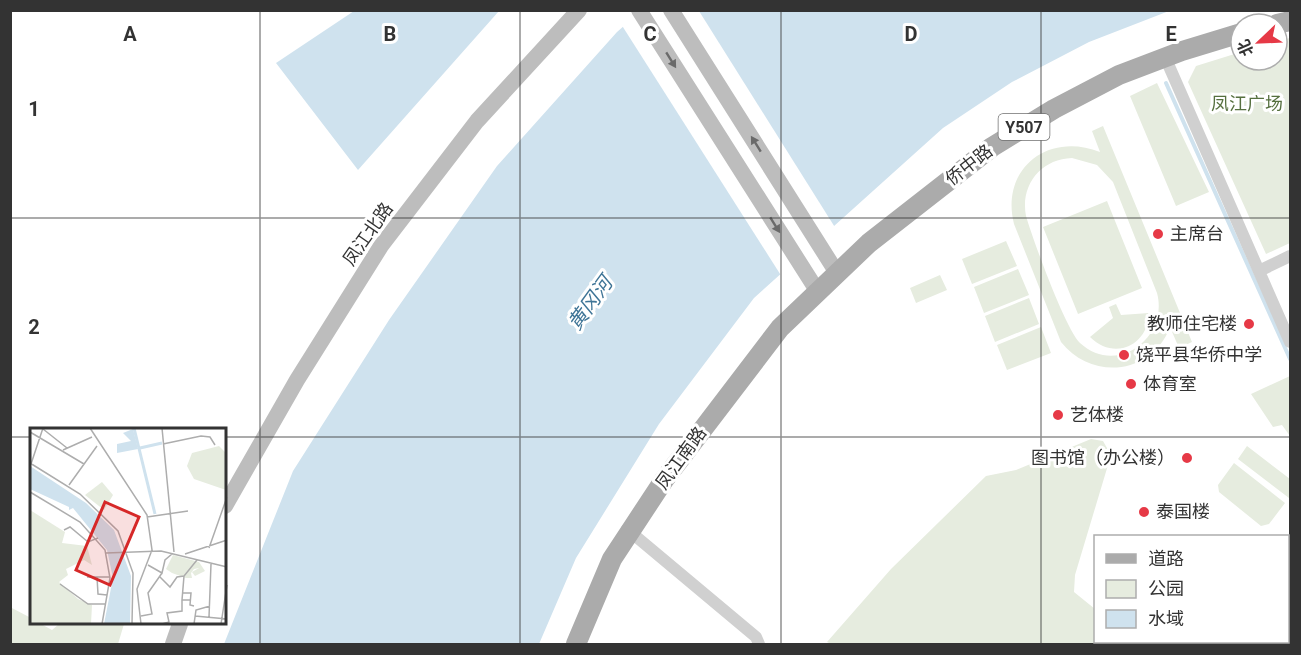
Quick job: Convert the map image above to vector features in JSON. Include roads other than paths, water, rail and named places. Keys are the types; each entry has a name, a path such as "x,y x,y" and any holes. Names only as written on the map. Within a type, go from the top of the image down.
{"main road":[{"name":"凤江北路","path":"226,504 297,380 381,246 477,121 579,10"},
{"path":"639,10 818,292"},
{"path":"671,10 837,273"},
{"name":"侨中路","path":"818,292 869,243 992,147 1054,109 1119,75 1165,57 1229,37"},
{"name":"凤江南路","path":"576,645 612,559 664,480 780,328 818,292"},
{"path":"173,645 180,625"}],"street":[{"path":"1165,57 1290,342"},
{"path":"1259,271 1290,256"},
{"path":"624,526 756,637 759,645"}],"water":[{"path":"354,11 499,11 358,170 276,63"},
{"name":"黄冈河","path":"641,11 1169,11 1089,42 1012,82 943,128 754,298 659,424 576,558 539,644 224,644 293,471 389,320 497,166 617,32"}],"waterway":[{"path":"1166,83 1290,359"}],"place":[{"name":"主席台","path":"1158,234"},
{"name":"教师住宅楼","path":"1249,324"},
{"name":"饶平县华侨中学","path":"1124,355"},
{"name":"体育室","path":"1131,384"},
{"name":"艺体楼","path":"1058,415"},
{"name":"图书馆（办公楼）","path":"1187,458"},
{"name":"泰国楼","path":"1144,512"}],"park label":[{"name":"凤江广场","path":"1247,104"}]}
